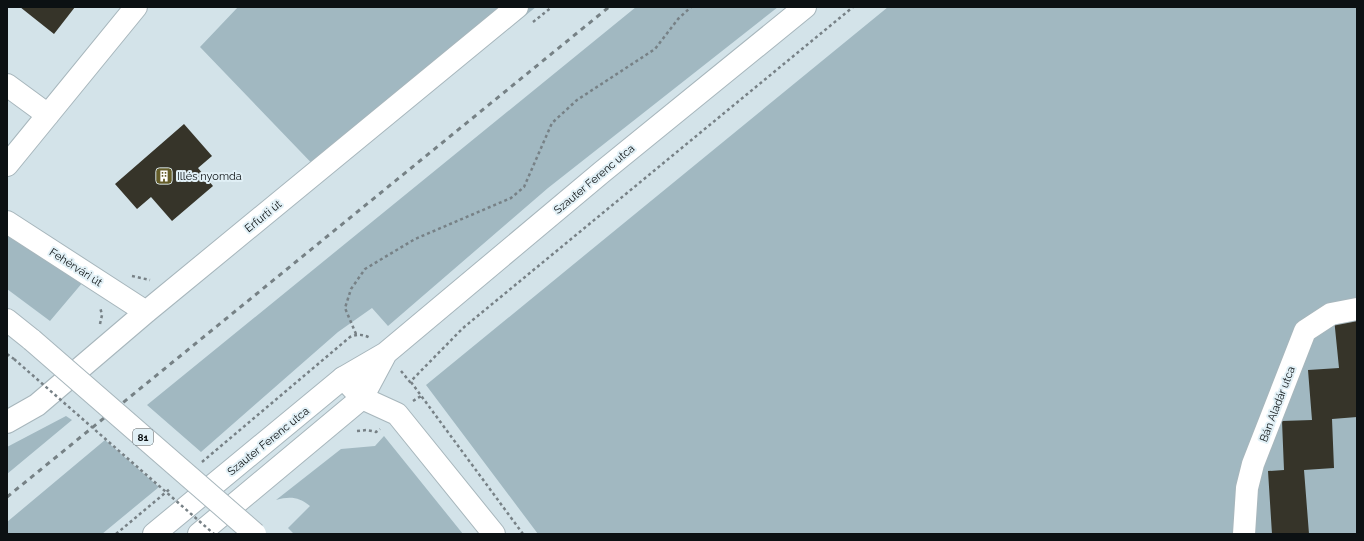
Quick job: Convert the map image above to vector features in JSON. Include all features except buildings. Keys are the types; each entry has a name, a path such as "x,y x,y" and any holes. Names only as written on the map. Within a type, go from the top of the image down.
{"street":[{"path":"7,164 48,116 136,7"},
{"name":"Erfurti út","path":"7,422 37,405 146,312 517,7"},
{"name":"Szauter Ferenc utca","path":"154,534 343,378 386,353 602,172 805,7"},
{"path":"7,85 48,116"},
{"name":"Fehérvári út","path":"7,222 146,312"},
{"name":"Bán Aladár utca","path":"1244,534 1247,488 1253,464 1305,331 1331,314 1357,309"},
{"name":"81","path":"7,320 255,534"},
{"name":"Szauter Ferenc utca","path":"199,534 362,398 386,353"},
{"path":"343,378 362,398 397,414 494,534"}],"path":[{"path":"356,334 345,308 351,289 365,269 415,239 511,198 524,187 552,124 577,100 655,49 678,19 691,7"},
{"path":"410,382 463,328 853,7"},
{"path":"201,463 350,337 356,334 366,335 374,340 410,382 523,534"},
{"path":"7,354 214,534"},
{"path":"116,534 177,483"}],"shaded area":[{"path":"238,7 536,7 324,176 200,47"},
{"path":"636,7 778,7 548,188 388,326 372,308 338,332 201,452 147,405"},
{"path":"888,7 1357,7 1357,534 538,534 426,385"},
{"path":"7,235 83,282 50,321 7,289"},
{"path":"66,416 72,420 7,474 7,447"},
{"path":"384,436 463,534 294,534 288,528 310,506 294,498 276,500 341,449 375,446"},
{"path":"105,440 159,487 102,534 7,534 7,522"}],"railway":[{"path":"7,497 609,7"}],"place":[{"name":"Illés nyomda","path":"164,176"}]}
